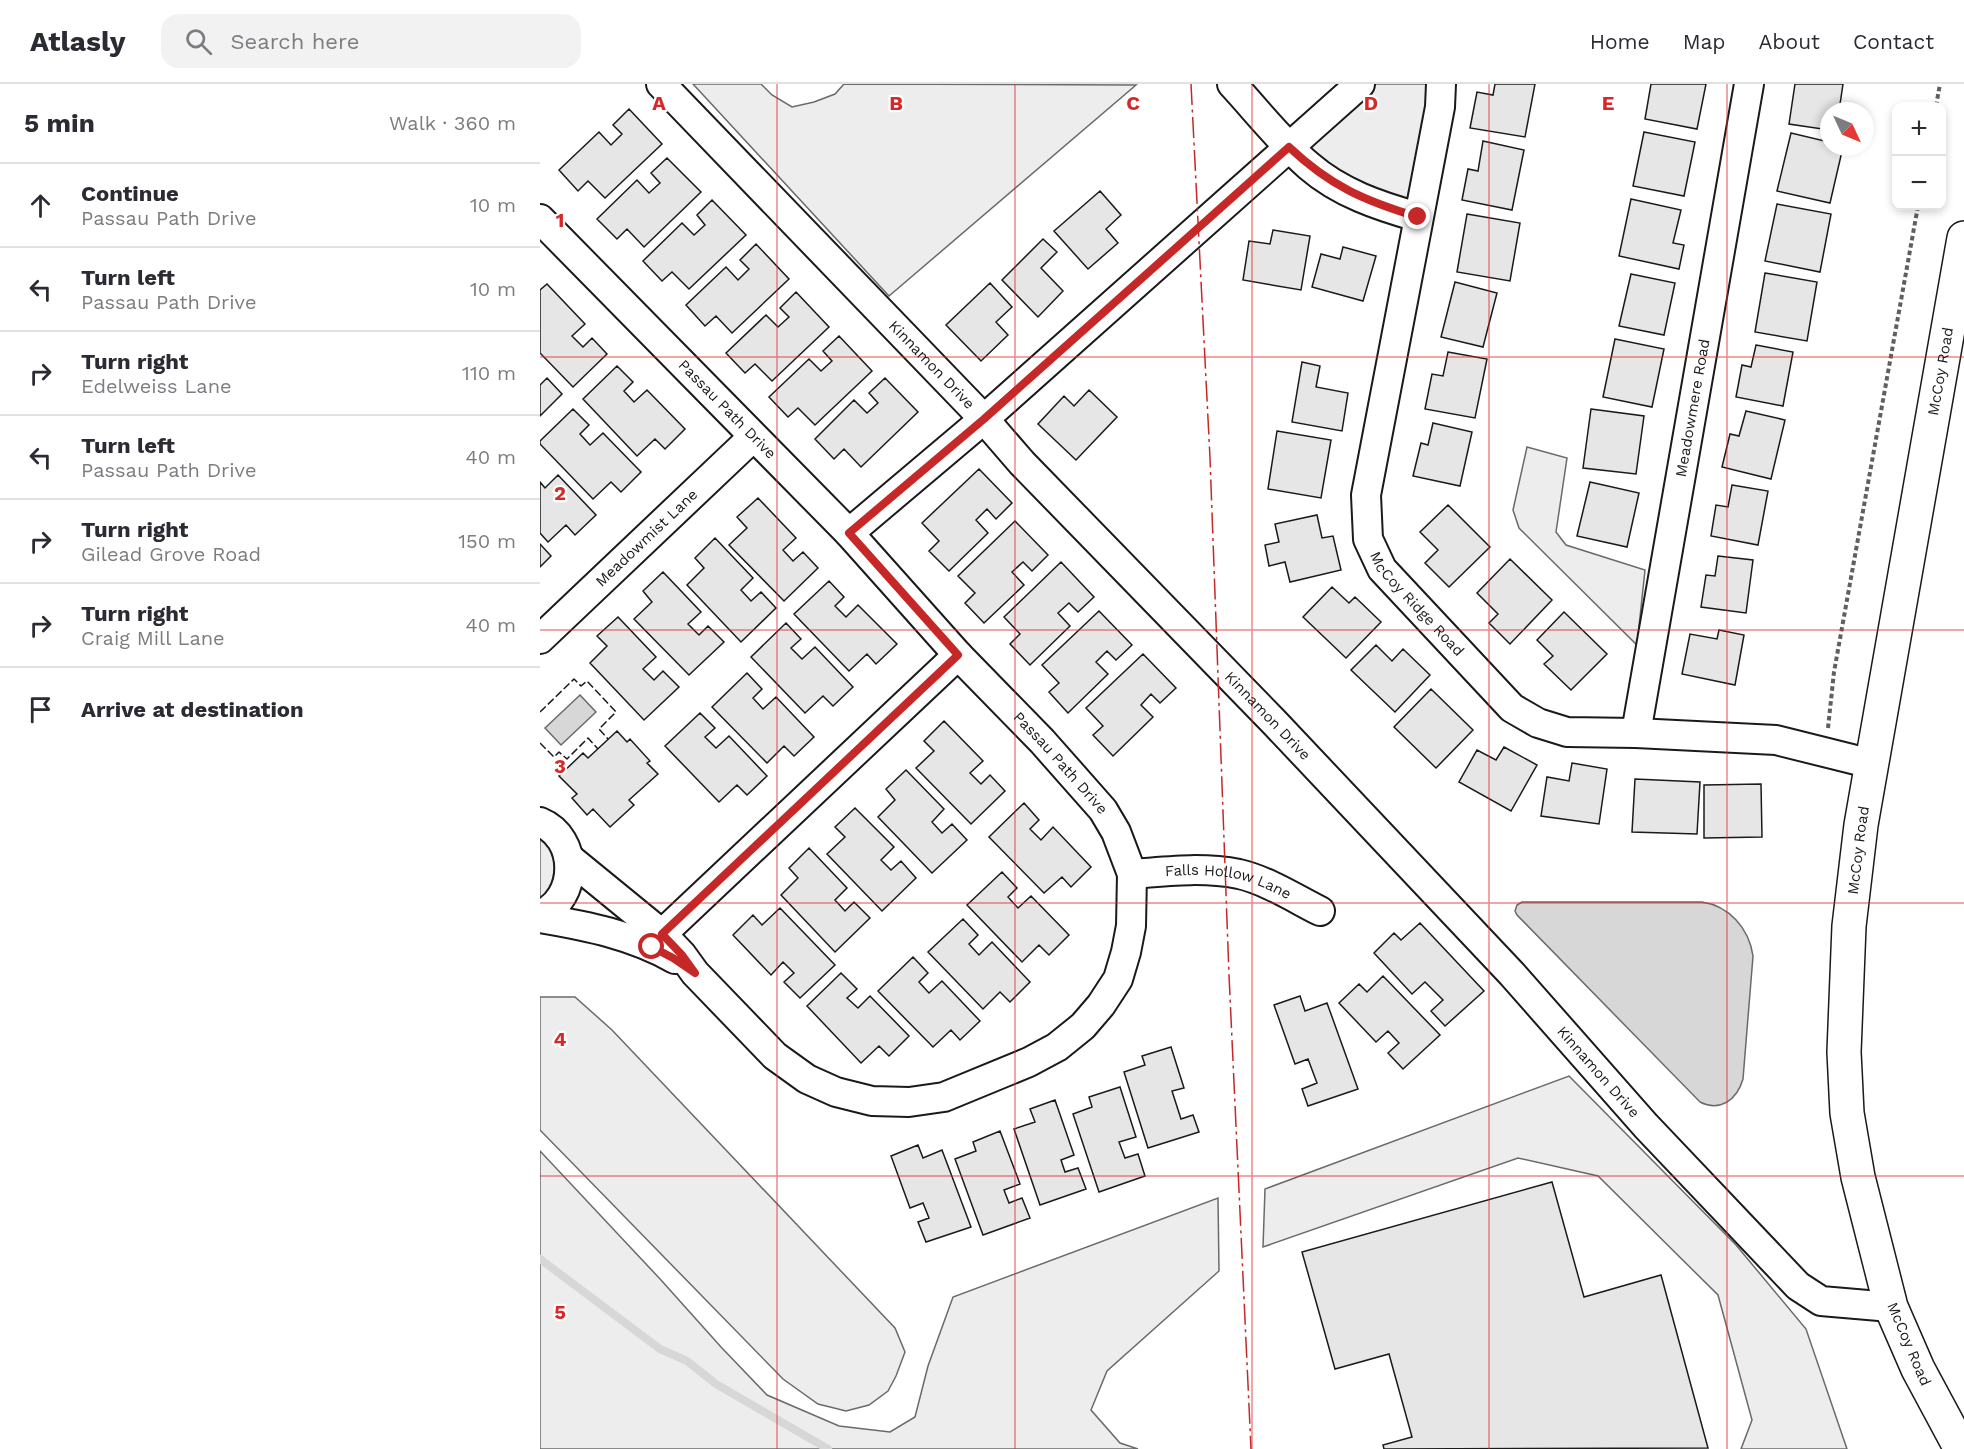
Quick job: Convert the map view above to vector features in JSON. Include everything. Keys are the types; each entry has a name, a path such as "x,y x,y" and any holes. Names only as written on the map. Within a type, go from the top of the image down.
{"main road":[{"name":"McCoy Road","path":"1959,1448 1918,1369 1891,1307 1858,1177 1847,1113 1844,1052 1849,926 1861,825 1964,238"}],"street":[{"name":"Kinnamon Drive","path":"661,84 984,419 1030,471 1274,722 1512,974 1646,1126 1798,1286 1821,1301 1891,1307"},
{"path":"1232,84 1310,167 1341,188 1378,205 1418,217"},
{"path":"849,533 984,419 1360,84"},
{"name":"McCoy Ridge Road","path":"1441,84 1440,107 1366,495 1368,539 1382,569 1512,708 1538,723 1568,732 1776,740 1872,764"},
{"name":"Meadowmere Road","path":"1636,733 1749,84"},
{"name":"Passau Path Drive","path":"541,223 849,533 958,655 1042,741 1103,810 1116,832 1132,874 1131,926 1118,979 1101,1005 1083,1026 1057,1047 1029,1062 944,1098 909,1102 872,1101 836,1092 807,1079 775,1056 695,973 662,934 568,858"},
{"name":"Meadowmist Lane","path":"540,639 753,436"},
{"path":"662,934 958,655"},
{"path":"540,822 560,836 567,851 570,868 567,885 559,901 540,917"},
{"name":"Falls Hollow Lane","path":"1132,874 1198,869 1241,875 1276,889 1320,912"},
{"name":"Passau Path Drive","path":"540,917 620,934 673,958 695,973"}],"path":[{"path":"1937,102 1940,84"},
{"path":"1826,752 1834,672 1917,210"}],"shaded area":[{"path":"693,84 761,84 772,95 792,107 835,94 844,84 1136,85 889,296"},
{"path":"1360,84 1441,84 1418,217 1289,147"},
{"path":"1527,447 1567,458 1556,532 1566,545 1645,570 1637,645 1519,528 1513,510"},
{"path":"580,695 596,712 561,745 545,728"},
{"path":"540,837 553,853 555,866 554,879 540,900"},
{"path":"1522,902 1702,902 1712,904 1729,913 1747,936 1753,956 1743,1079 1737,1093 1721,1105 1707,1105 1700,1102 1517,915 1515,911 1517,905"},
{"path":"540,997 575,997 612,1030 895,1328 905,1352 888,1391 869,1405 846,1411 818,1404 783,1379 540,1130"},
{"path":"1569,1076 1736,1245 1806,1329 1847,1449 1741,1449 1752,1420 1718,1295 1598,1176 1518,1158 1263,1247 1265,1189"},
{"path":"540,1151 767,1395 839,1426 890,1432 915,1417 928,1366 953,1297 1218,1198 1219,1271 1107,1371 1091,1410 1120,1443 1138,1449 540,1449"}],"building":[{"path":"1495,84 1535,84 1525,137 1470,128 1477,92 1493,95"},
{"path":"1651,84 1706,84 1697,129 1645,119"},
{"path":"1795,84 1843,84 1840,102 1820,102 1820,129 1789,124"},
{"path":"629,109 662,144 605,198 588,181 578,191 559,170 599,132 611,145 622,134 613,125"},
{"path":"1644,132 1695,142 1684,196 1633,186"},
{"path":"1791,133 1820,140 1820,156 1841,156 1830,203 1777,191"},
{"path":"1483,141 1524,150 1512,210 1462,200 1468,169 1478,171"},
{"path":"667,158 701,192 644,247 627,229 617,239 597,219 637,180 649,193 660,183 651,173"},
{"path":"1100,191 1121,215 1106,229 1118,243 1088,269 1054,231"},
{"path":"1631,199 1681,210 1673,243 1684,245 1679,269 1619,256"},
{"path":"712,200 746,235 689,289 672,272 662,281 643,261 682,223 694,235 705,225 697,215"},
{"path":"1777,204 1831,214 1820,272 1765,261"},
{"path":"1467,214 1520,223 1510,281 1457,272"},
{"path":"1273,230 1310,236 1301,290 1243,280 1249,241 1270,244"},
{"path":"1043,239 1057,252 1041,268 1063,291 1038,317 1002,280"},
{"path":"756,244 789,279 732,333 716,316 705,326 686,305 726,267 738,280 749,269 740,260"},
{"path":"1343,247 1376,256 1363,301 1312,287 1321,254 1340,259"},
{"path":"1765,273 1817,282 1807,341 1755,332"},
{"path":"1631,274 1675,283 1664,335 1619,326"},
{"path":"1455,282 1497,293 1483,347 1441,337"},
{"path":"990,283 1012,307 996,322 1008,335 981,361 946,325"},
{"path":"547,284 585,324 572,336 583,347 592,338 607,354 573,387 540,353 540,290"},
{"path":"796,292 829,327 772,381 755,364 745,373 726,353 766,315 778,327 789,317 780,308"},
{"path":"839,336 872,371 815,425 798,408 788,417 769,397 809,359 821,371 832,361 823,351"},
{"path":"1615,339 1664,349 1652,407 1603,397"},
{"path":"1756,345 1793,352 1783,406 1736,397 1742,365 1751,367"},
{"path":"1448,352 1487,359 1475,418 1425,409 1432,374 1443,376"},
{"path":"1302,362 1320,366 1316,387 1348,393 1342,431 1292,422"},
{"path":"617,366 633,382 624,391 634,402 647,390 685,429 665,449 655,439 637,456 583,399"},
{"path":"547,378 562,394 540,416 540,385"},
{"path":"885,378 918,412 861,467 844,449 834,459 815,439 854,400 867,413 878,403 869,393"},
{"path":"1089,390 1117,417 1076,460 1038,424 1064,396 1074,406"},
{"path":"573,409 589,425 580,434 590,445 603,433 641,472 621,492 611,482 593,499 540,444 540,441"},
{"path":"1591,409 1644,416 1636,474 1583,468"},
{"path":"1746,411 1785,420 1771,479 1722,467 1730,434 1739,436"},
{"path":"1433,423 1472,432 1460,486 1413,476 1421,443 1428,445"},
{"path":"1277,431 1331,440 1321,498 1268,489"},
{"path":"979,469 1012,503 996,519 987,509 976,520 988,533 949,571 929,551 939,541 922,523"},
{"path":"558,475 596,515 575,535 566,525 548,542 540,533 540,482 545,488"},
{"path":"1590,482 1639,493 1627,547 1577,536"},
{"path":"1732,485 1768,491 1758,545 1711,536 1716,505 1728,507"},
{"path":"758,498 796,538 783,550 793,561 803,552 818,568 784,601 729,545 747,528 737,517"},
{"path":"1448,505 1490,547 1449,587 1425,563 1438,550 1420,532"},
{"path":"1317,515 1322,538 1333,536 1341,570 1290,582 1285,562 1269,566 1265,545 1279,542 1275,524"},
{"path":"1015,521 1048,555 1032,571 1023,562 1012,572 1024,585 984,623 965,603 975,593 958,576"},
{"path":"715,538 753,578 741,590 751,601 761,592 776,608 741,642 687,585 704,568 695,558"},
{"path":"540,544 551,556 540,567"},
{"path":"1718,556 1753,560 1746,613 1701,607 1706,575 1715,576"},
{"path":"1510,559 1552,600 1510,644 1489,623 1498,614 1477,593"},
{"path":"1061,562 1094,597 1078,612 1069,603 1058,613 1070,626 1030,665 1010,644 1020,634 1004,617"},
{"path":"663,572 701,612 688,624 699,635 708,626 724,642 689,675 634,619 652,602 643,591"},
{"path":"829,581 844,597 835,606 846,617 858,605 897,644 876,664 867,654 849,671 794,614"},
{"path":"1332,587 1349,603 1355,597 1381,622 1346,658 1303,617"},
{"path":"1099,611 1132,645 1116,660 1107,651 1096,662 1108,674 1068,713 1049,692 1059,683 1042,665"},
{"path":"1564,612 1607,654 1571,690 1544,664 1553,656 1537,640"},
{"path":"618,617 656,657 643,669 654,680 663,671 679,687 644,720 590,663 607,646 597,636"},
{"path":"786,623 801,639 791,648 802,659 815,647 853,687 833,706 823,696 805,713 751,657"},
{"path":"1719,630 1744,635 1735,685 1682,674 1690,634 1717,639"},
{"path":"1376,645 1392,661 1403,649 1430,675 1395,712 1351,670"},
{"path":"1143,654 1176,688 1160,703 1151,694 1141,705 1153,717 1113,756 1093,735 1103,726 1086,708"},
{"path":"747,673 762,689 753,698 763,709 776,697 814,737 794,756 784,746 767,763 712,707"},
{"path":"1431,689 1473,730 1436,768 1394,727"},
{"path":"700,713 715,728 705,737 716,748 729,736 767,776 747,795 737,785 719,802 665,746"},
{"path":"944,721 983,761 970,773 981,784 990,775 1005,791 971,824 916,768 934,751 924,741"},
{"path":"617,731 627,742 630,739 650,761 647,763 658,774 629,800 634,805 610,827 593,809 587,815 572,798 577,794 559,776 583,753 588,758"},
{"path":"1504,747 1537,765 1511,811 1459,782 1477,750 1496,760"},
{"path":"1572,763 1607,769 1599,824 1541,816 1547,777 1569,781"},
{"path":"906,770 944,809 932,822 942,833 952,824 967,840 932,873 878,817 895,800 886,789"},
{"path":"1635,779 1700,782 1697,834 1632,832"},
{"path":"1761,784 1762,837 1704,838 1704,785"},
{"path":"1024,803 1039,820 1030,829 1041,840 1053,827 1091,867 1071,887 1062,877 1044,893 989,837"},
{"path":"855,808 894,847 881,860 891,870 901,861 916,878 882,911 827,854 845,837 835,827"},
{"path":"809,848 847,888 835,900 845,911 854,902 870,918 835,952 781,895 798,878 789,868"},
{"path":"1002,872 1017,888 1008,897 1018,908 1031,896 1069,935 1049,955 1039,945 1022,962 967,905"},
{"path":"780,908 835,965 800,998 784,982 794,973 783,962 771,975 733,935 753,915 762,925"},
{"path":"963,919 978,935 969,944 979,955 992,942 1030,982 1010,1002 1000,992 983,1009 928,952"},
{"path":"1420,923 1484,991 1445,1026 1431,1011 1443,1000 1425,982 1412,994 1374,953 1394,933 1401,940"},
{"path":"913,957 928,973 919,982 929,993 942,981 980,1021 960,1040 951,1030 933,1047 878,991"},
{"path":"841,973 857,989 847,998 858,1008 870,996 909,1036 889,1056 879,1046 861,1063 807,1006"},
{"path":"1383,976 1440,1035 1403,1069 1388,1053 1399,1043 1388,1031 1376,1042 1339,1003 1359,984 1367,992"},
{"path":"1300,996 1305,1011 1327,1003 1358,1089 1308,1106 1302,1089 1317,1083 1308,1059 1295,1064 1274,1005"},
{"path":"1171,1047 1184,1088 1172,1091 1181,1119 1193,1115 1199,1132 1148,1148 1124,1072 1145,1065 1142,1056"},
{"path":"1120,1087 1136,1137 1119,1142 1125,1158 1138,1154 1145,1176 1099,1192 1073,1114 1092,1107 1089,1097"},
{"path":"1055,1100 1074,1155 1061,1160 1065,1172 1078,1168 1086,1189 1040,1205 1014,1129 1035,1122 1030,1109"},
{"path":"1000,1131 1020,1184 1004,1190 1009,1203 1022,1198 1030,1218 983,1235 955,1159 976,1151 973,1142"},
{"path":"918,1145 923,1158 942,1150 971,1227 926,1242 918,1222 929,1218 923,1203 910,1208 891,1156"},
{"path":"1552,1182 1584,1297 1661,1275 1708,1448 1384,1449 1383,1445 1412,1437 1389,1354 1335,1369 1302,1252"}],"waterway":[{"path":"540,1259 660,1349 687,1361 716,1384 828,1449"}],"fence":[{"path":"540,712 574,679 581,686 587,681 616,712 599,729 608,739"},
{"path":"540,743 554,757 559,752 567,759 588,738 598,749"}],"power":[{"path":"1191,84 1210,458 1229,975 1251,1449"}],"route":[{"path":"652,947 695,973 662,934 958,655 849,533 984,419 1289,147 1310,167 1341,188 1378,205 1418,217"}]}
